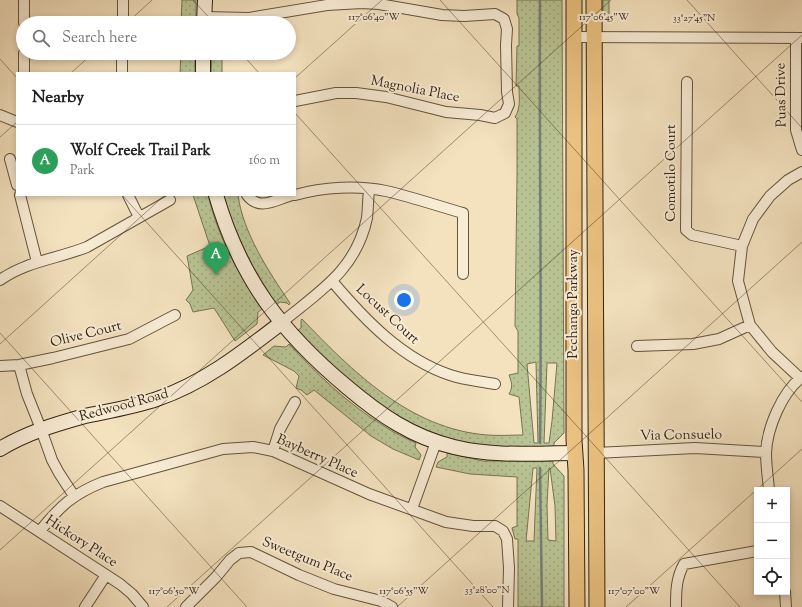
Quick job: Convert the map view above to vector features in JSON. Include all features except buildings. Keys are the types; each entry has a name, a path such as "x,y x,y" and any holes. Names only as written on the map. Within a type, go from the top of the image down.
{"main road":[{"name":"Pechanga Parkway","path":"574,0 575,453 577,607"},
{"name":"Pechanga Parkway","path":"594,0 597,607"},
{"path":"575,453 596,453"}],"street":[{"path":"24,0 24,16"},
{"path":"122,16 123,0"},
{"path":"204,16 205,0"},
{"path":"261,16 327,5 379,2"},
{"name":"Magnolia Place","path":"296,101 336,93 356,93 386,97 446,112 495,118 505,114 509,104 507,92 507,29 504,19 495,14 464,16 442,14 379,2"},
{"path":"573,37 799,38"},
{"name":"Puas Drive","path":"799,38 796,130 802,150"},
{"path":"24,60 24,72"},
{"path":"122,60 122,72"},
{"path":"203,60 203,72"},
{"name":"Comotilo Court","path":"687,82 686,230 692,235 700,238 742,246"},
{"path":"0,115 16,118"},
{"path":"10,159 16,181"},
{"path":"769,487 766,452 769,432 775,414 784,398 801,378 772,352 750,326 738,282 742,246 753,219 770,196 788,180 802,172"},
{"path":"296,195 334,188 386,191 463,213 463,274"},
{"path":"281,322 332,282 346,267 358,245 367,216 369,190"},
{"path":"20,196 38,262"},
{"path":"128,196 139,217"},
{"path":"216,196 229,232 242,262 268,305 305,350 330,373 373,408 401,428 436,442 473,451 499,454 575,453"},
{"path":"249,198 264,205 291,196"},
{"path":"0,280 24,266 73,253 87,247 170,200"},
{"name":"Locust Court","path":"332,282 375,327 407,354 419,362 451,376 495,384"},
{"name":"Olive Court","path":"0,366 19,365 129,339 175,315"},
{"name":"Redwood Road","path":"0,449 41,429 86,416 155,400 180,390 203,378 243,352 281,322"},
{"path":"637,346 693,344 719,340 750,326"},
{"path":"19,365 27,394 52,460 74,496"},
{"path":"273,451 280,429 295,402"},
{"path":"412,509 436,442"},
{"name":"Bayberry Place","path":"40,531 62,506 74,496 103,482 223,449 253,447 273,451 352,487 446,522 473,526 495,526 503,531 507,539 509,568 508,607"},
{"name":"Via Consuelo","path":"596,453 695,448 766,452"},
{"name":"Hickory Place","path":"0,506 120,584 132,594 143,607"},
{"name":"Sweetgum Place","path":"186,607 230,560 239,553 251,552 334,589 380,601 392,607"},
{"path":"676,607 676,588 679,572 684,564 754,552"},
{"path":"84,607 106,575"},
{"path":"785,595 786,607"}],"green space":[{"path":"182,0 196,0 196,16 181,16"},
{"path":"517,0 562,0 564,433 554,443 554,447 483,446 446,438 418,428 395,415 365,394 297,331 301,328 302,319 362,377 384,394 433,422 459,430 487,435 523,435 519,397 509,394 512,385 509,375 518,373 518,331 515,326 517,119 515,117 519,106 519,86 516,86 517,46 519,46 519,18 517,14","holes":["536,362 538,443 534,443 527,364","547,363 557,363 549,443 544,443"]},
{"path":"603,0 609,0 609,17 603,17"},
{"path":"181,60 195,60 195,72 180,72"},
{"path":"212,60 222,60 222,72 211,72"},
{"path":"193,196 208,196 217,226 230,255 262,309 258,312 257,324 235,341 214,308 193,312 190,304 186,300 193,290 187,256 210,246"},
{"path":"223,196 238,196 245,224 251,238 258,252 290,303 289,305 287,303 280,302 276,305 246,252"},
{"path":"289,344 322,378 358,409 392,431 416,443 415,447 421,455 419,460 393,449 371,436 314,390 307,395 296,388 299,376 294,371 263,355 274,346 286,347"},
{"path":"447,453 483,461 553,461 553,464 564,476 564,607 518,607 518,539 515,539 512,528 517,526 517,477 470,474 436,467 438,462 447,457","holes":["533,468 537,468 534,541 526,541","549,468 555,506 556,541 548,540 547,505"]}],"waterway":[{"path":"540,0 540,443"},
{"path":"540,468 542,607"}],"place":[{"name":"Wolf Creek Trail Park","path":"216,275"}]}
